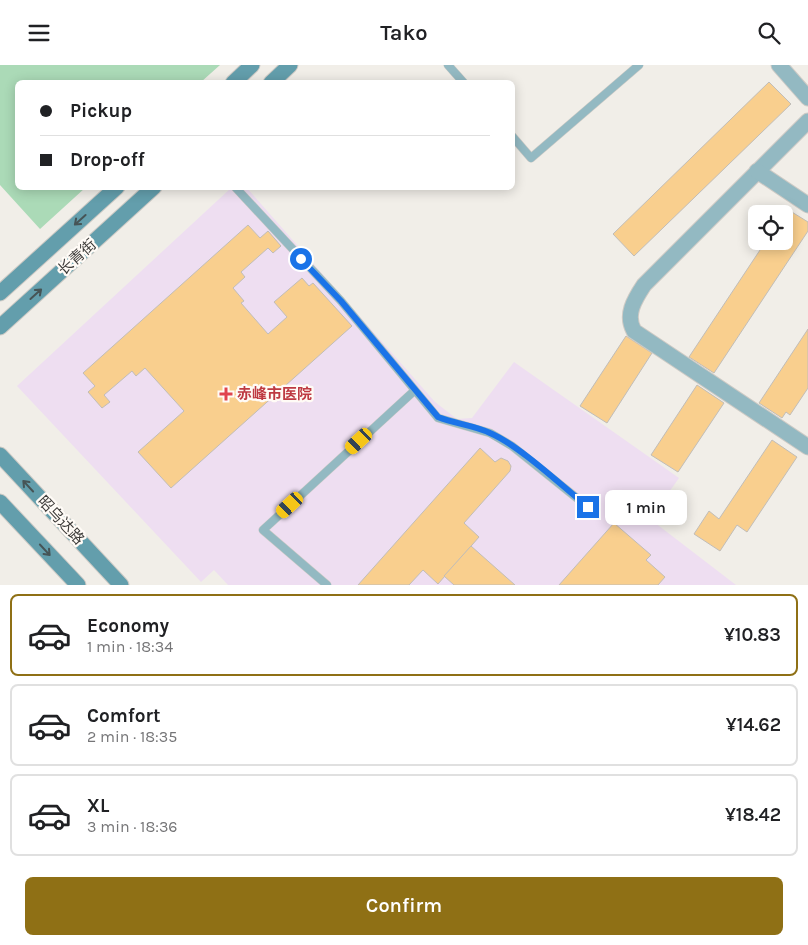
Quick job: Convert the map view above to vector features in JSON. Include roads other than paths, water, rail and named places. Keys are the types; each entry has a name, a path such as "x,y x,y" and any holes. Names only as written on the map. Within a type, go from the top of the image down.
{"main road":[{"path":"236,80 252,65"},
{"path":"274,80 290,65"},
{"name":"长青街","path":"0,293 114,190"},
{"name":"长青街","path":"0,327 151,190"},
{"name":"昭乌达路","path":"0,455 122,585"},
{"path":"0,502 78,585"}],"street":[{"path":"780,65 808,98"},
{"path":"808,121 644,285 634,301 629,322 634,331 808,447"},
{"path":"757,171 808,205"}],"lane":[{"path":"448,65 461,80"},
{"path":"515,139 532,157 639,65"},
{"path":"238,190 341,301 414,391 438,417 454,424 490,433 512,446 588,507"},
{"path":"328,585 263,530 414,391"}],"place":[{"name":"赤峰市医院","path":"226,394"}]}
